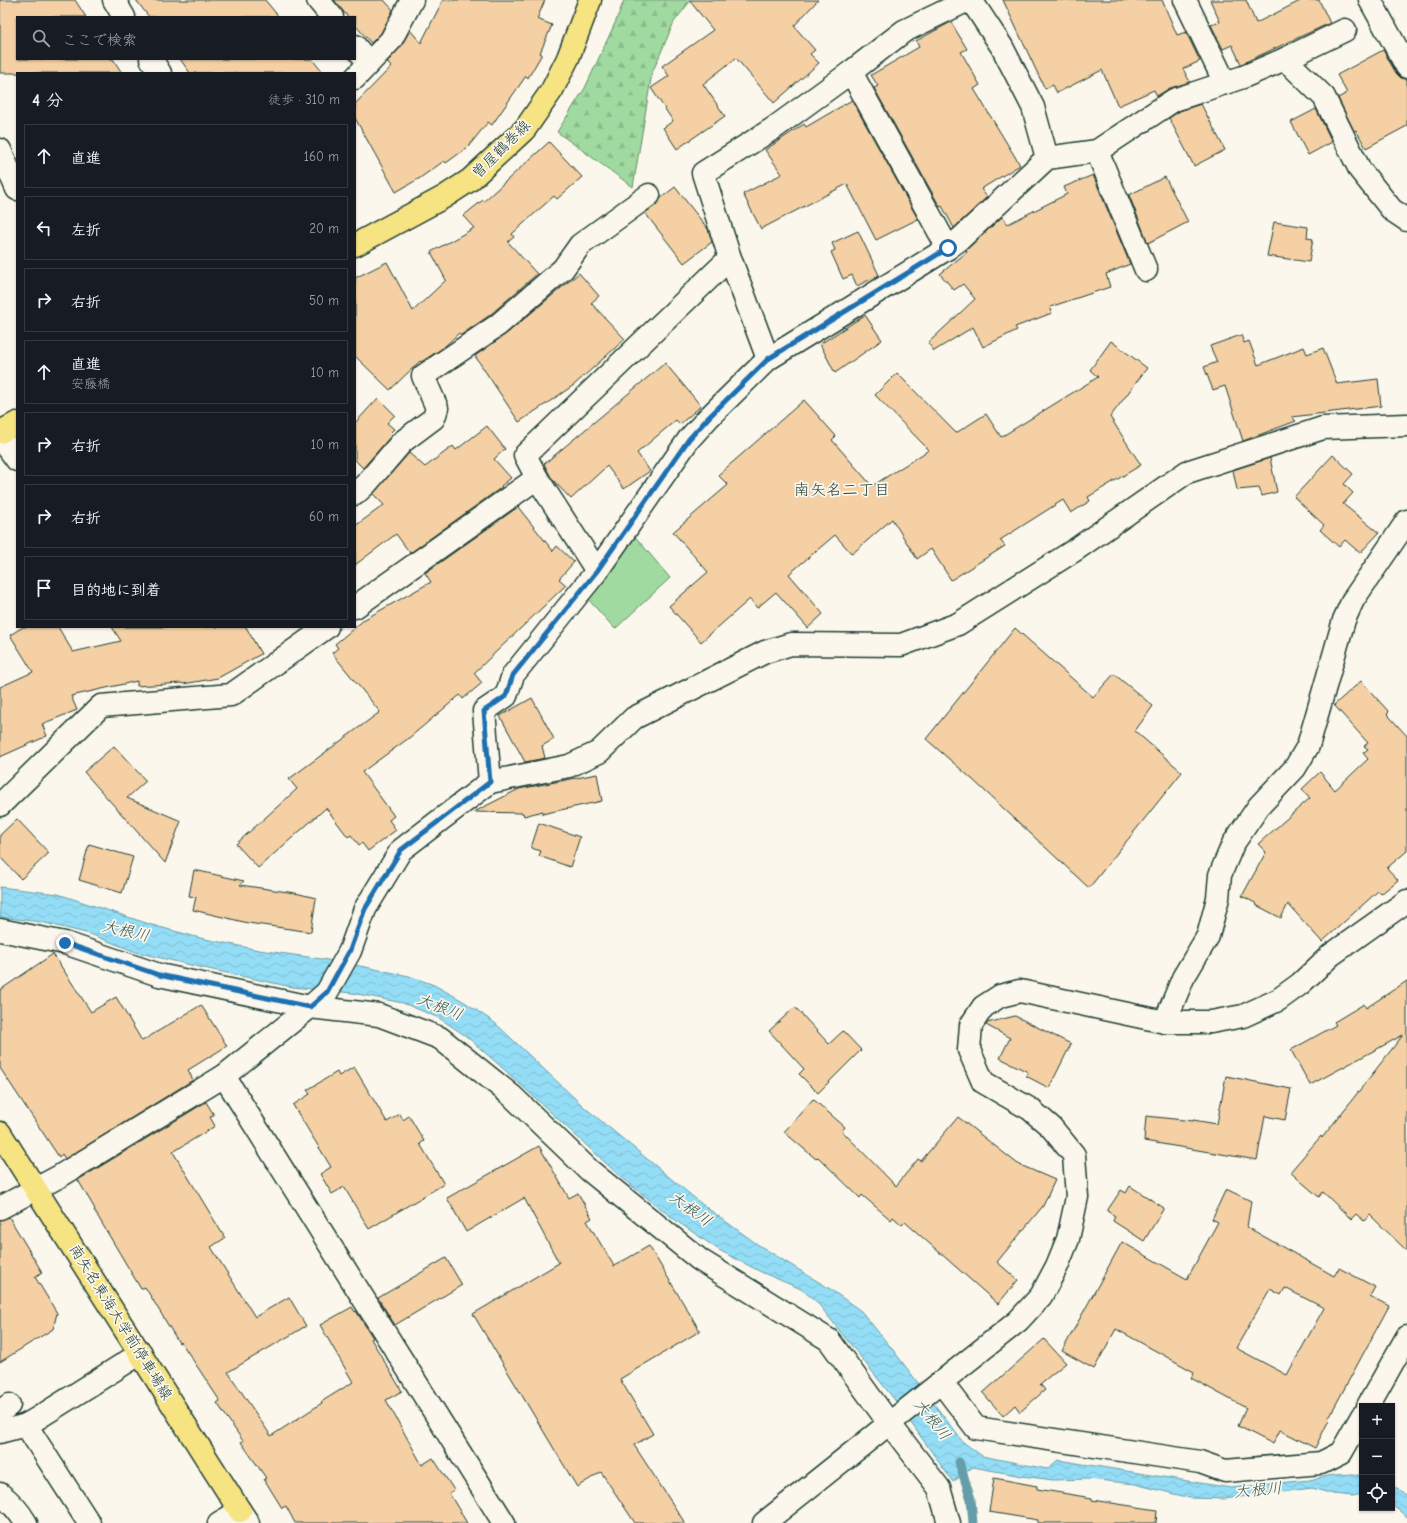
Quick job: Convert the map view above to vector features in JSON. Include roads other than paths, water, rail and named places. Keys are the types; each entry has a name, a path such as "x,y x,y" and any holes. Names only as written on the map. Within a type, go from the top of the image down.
{"main road":[{"name":"曽屋鶴巻線","path":"356,244 444,197 470,180 525,129 552,90 568,58 590,0"},
{"path":"0,432 16,424"},
{"name":"南矢名東海大学前停車場線","path":"0,1133 244,1517"}],"street":[{"path":"114,0 123,16"},
{"path":"318,0 331,16"},
{"path":"356,49 362,70 391,40 412,0"},
{"path":"768,359 730,258 703,173 774,128 904,31 968,0"},
{"path":"971,0 1002,47 1033,107 1047,158"},
{"path":"1185,0 1225,83"},
{"path":"1370,0 1407,67"},
{"path":"490,782 484,711 506,696 513,675 597,571 689,439 768,359 948,248 959,240 1047,158 1098,151 1174,100 1225,83 1285,59 1344,30"},
{"path":"1285,59 1324,98 1360,170 1392,210 1407,220"},
{"path":"152,60 159,72"},
{"path":"851,72 948,248"},
{"path":"0,150 16,187"},
{"path":"1098,151 1146,270"},
{"path":"356,493 366,484 402,442 434,418 437,408 423,376 498,325 563,269 580,245 649,195"},
{"path":"597,571 537,478 524,455 730,258"},
{"path":"0,1208 60,1176 224,1076 310,1007 327,992 350,950 365,909 401,850 490,782 569,766 599,752 634,718 765,652 791,644 901,645 958,624 1075,550 1187,472 1323,428 1407,425"},
{"path":"0,437 16,459"},
{"path":"356,606 537,478"},
{"path":"1165,1022 1183,978 1208,936 1218,898 1220,875 1233,844 1259,806 1295,768 1308,746 1344,620 1353,600 1407,521"},
{"path":"0,805 101,706 231,695 326,628"},
{"path":"764,1523 1018,1322 1041,1296 1057,1266 1068,1239 1077,1198 1074,1155 1051,1127 1030,1109 983,1082 969,1050 971,1025 983,1007 1000,996 1020,991 1165,1022 1211,1022 1243,1016 1278,1000 1300,984 1331,955 1407,901"},
{"path":"0,930 65,943 159,975 310,1007 379,1015 440,1038 512,1096 589,1170 700,1260 829,1340 893,1420 939,1488 949,1523"},
{"path":"224,1076 504,1523"},
{"path":"1370,1403 1407,1337"},
{"path":"0,1432 26,1425 141,1353"},
{"path":"935,1387 976,1428 1200,1462 1225,1471 1321,1463 1341,1453 1359,1421"},
{"path":"26,1425 89,1523"},
{"path":"0,1494 8,1499 26,1523"},
{"path":"219,1523 244,1517"}],"water":[{"name":"大根川","path":"0,887 58,894 152,925 200,938 259,950 365,967 409,976 434,985 463,1001 495,1023 583,1106 703,1205 757,1244 830,1289 861,1311 893,1350 963,1442 982,1456 1047,1469 1058,1460 1231,1488 1309,1480 1333,1475 1354,1474 1359,1475 1359,1495 1353,1496 1333,1494 1312,1488 1224,1499 1190,1498 1135,1484 1089,1479 1053,1480 973,1467 953,1482 894,1399 816,1301 801,1289 761,1272 719,1250 678,1222 624,1180 466,1036 439,1018 403,1003 352,993 292,987 136,952 90,934 41,922 0,917"},
{"path":"1395,1487 1407,1496 1407,1517 1395,1507"}],"waterway":[{"path":"959,1462 971,1499 973,1523"}],"district":[{"name":"南矢名二丁目","path":"842,489"}]}
